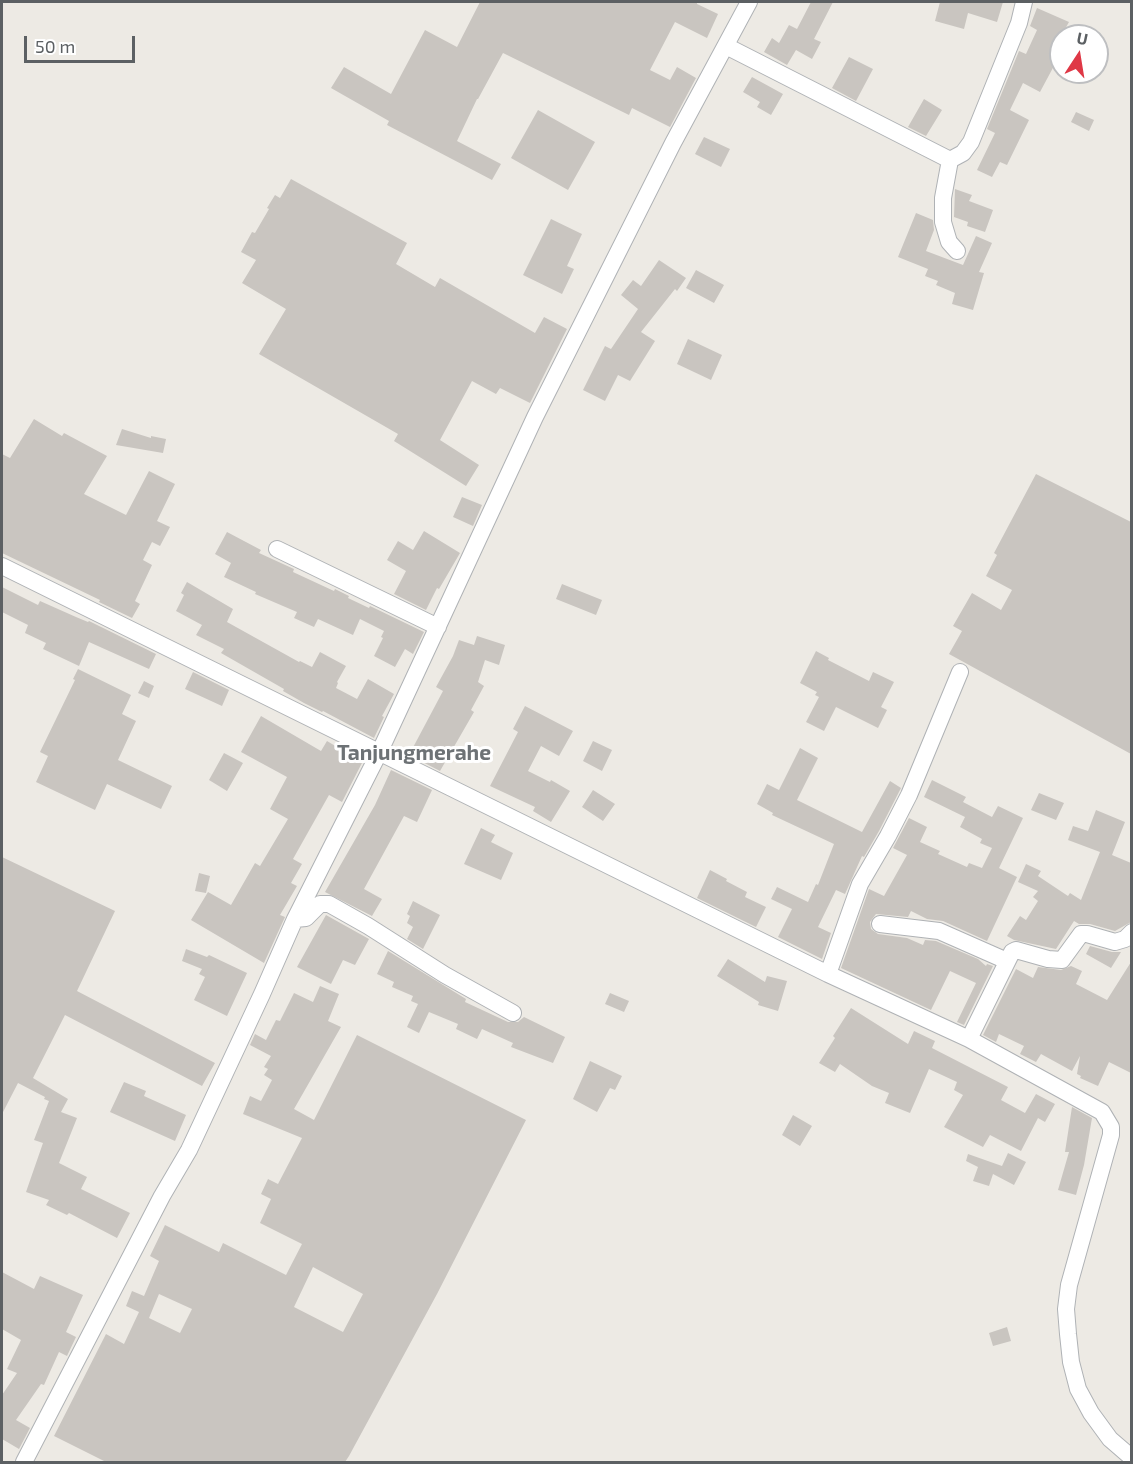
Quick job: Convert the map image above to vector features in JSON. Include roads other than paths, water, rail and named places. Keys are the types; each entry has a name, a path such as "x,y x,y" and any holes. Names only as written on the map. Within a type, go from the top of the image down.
{"street":[{"path":"24,1462 162,1196 189,1150 295,919 380,752 535,417 673,143 749,2"},
{"path":"950,160 963,153 971,142 1018,23 1024,2"},
{"path":"726,46 950,160"},
{"path":"950,160 943,198 943,222 949,242 957,251"},
{"path":"277,549 438,627"},
{"path":"2,566 828,975 969,1039 1102,1112 1111,1127 1109,1142 1069,1285 1066,1309 1068,1334 1071,1362 1078,1389 1090,1413 1110,1439 1131,1458"},
{"path":"828,975 860,884 909,795 960,672"},
{"path":"295,919 306,918 320,904 329,904 446,975 513,1012"},
{"path":"880,924 939,931 1007,961"},
{"path":"969,1039 1012,952 1016,950 1048,959 1062,960 1081,934 1115,942 1125,939 1131,932"}],"district":[{"name":"Tanjungmerahe","path":"414,753"}]}
